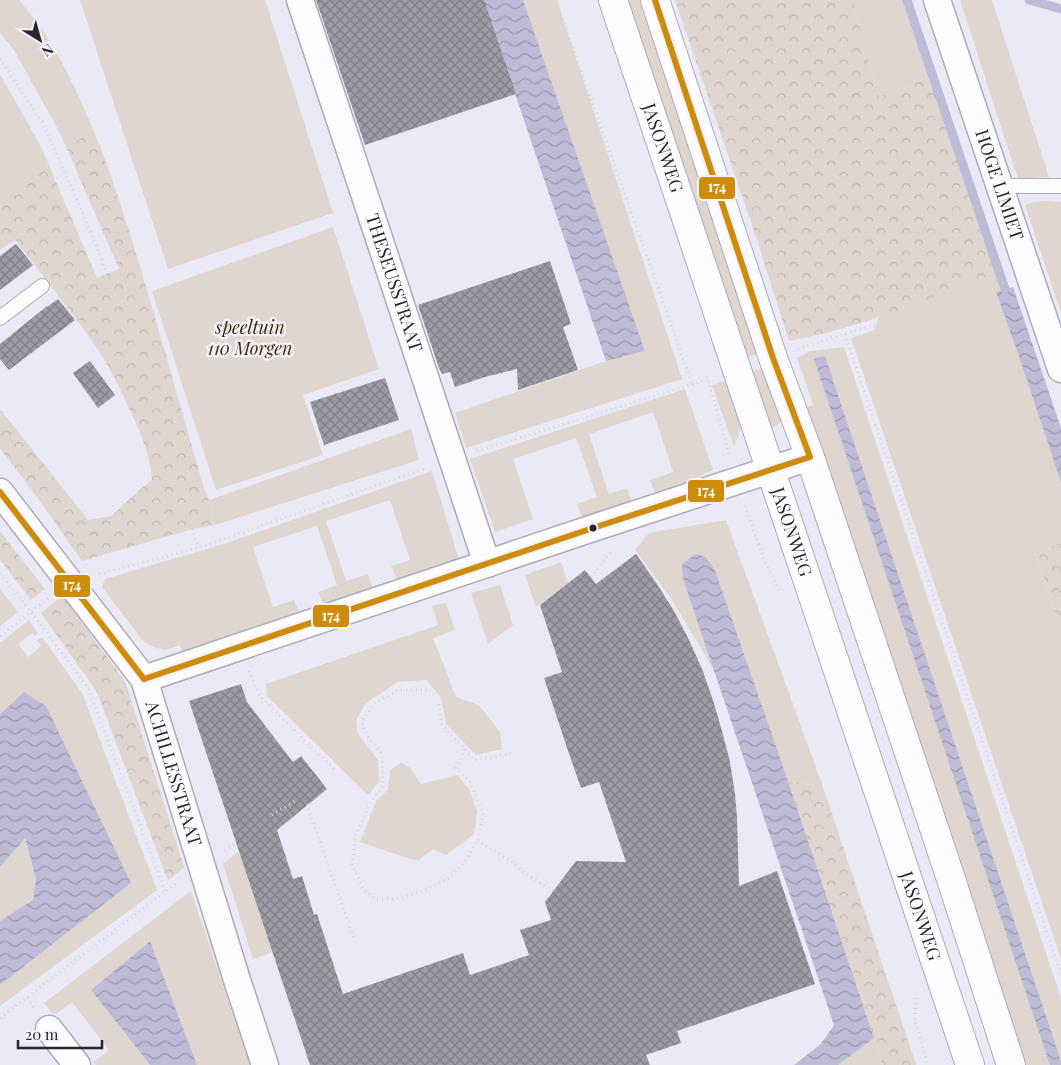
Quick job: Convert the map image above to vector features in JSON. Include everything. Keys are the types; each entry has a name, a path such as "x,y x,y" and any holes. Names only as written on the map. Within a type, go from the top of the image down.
{"street":[{"name":"THESEUSSTRAAT","path":"300,0 487,564"},
{"name":"JASONWEG","path":"613,0 972,1065"},
{"path":"655,0 773,358 810,457 1011,1065"},
{"name":"HOGE LIMIET","path":"937,0 1061,369"},
{"path":"144,679 810,457"},
{"name":"ACHILLESSTRAAT","path":"0,492 144,679 265,1065"},
{"path":"49,1029 77,1065"}],"lane":[{"path":"1000,186 1061,186"},
{"path":"0,318 42,286"}],"path":[{"path":"556,0 692,384"},
{"path":"866,0 874,31 900,177 882,322"},
{"path":"0,59 42,122 81,209 120,304 150,391 198,548"},
{"path":"790,351 988,288"},
{"path":"845,334 1061,974"},
{"path":"69,582 198,548 452,458 708,379"},
{"path":"0,574 88,688 165,891"},
{"path":"0,636 31,612"},
{"path":"238,648 260,696 336,771"},
{"path":"427,690 398,690 375,703 362,720 364,732 382,754 383,786 371,802 356,834 352,865 364,890 375,900 397,899 422,891 449,878 465,862 478,840 483,814 470,782 456,768 465,749"},
{"path":"439,704 442,725 474,760 513,753"},
{"path":"272,815 295,801"},
{"path":"307,804 354,938"},
{"path":"478,840 511,861 524,873 554,891"},
{"path":"0,1018 182,878 202,868"}],"green space":[{"path":"0,0 19,0 29,12 52,45 82,104 93,129 67,149 14,50 0,33"},
{"path":"80,0 265,0 333,213 168,269"},
{"path":"523,0 557,0 682,379 466,448 455,413 606,361 645,351"},
{"path":"626,0 643,0 761,353 745,358"},
{"path":"675,0 852,0 879,97 934,76 1001,271 870,320 789,341 757,240"},
{"path":"852,0 909,0 934,76 879,97"},
{"path":"960,0 992,0 1049,177 1018,179"},
{"path":"0,74 39,143 48,163 0,200"},
{"path":"93,129 111,175 134,245 215,525 193,529 82,561 32,490 0,449 0,411 88,520 111,516 152,479 149,463 142,439 128,406 94,344 15,240 0,250 0,200 48,163 97,278 119,269 67,149"},
{"path":"1045,201 1061,202 1061,313 1025,205"},
{"name":"speeltuin 110 Morgen","path":"333,227 379,369 303,395 323,455 216,490 152,291"},
{"path":"1001,271 1061,449 1061,542 1036,555 1061,629 1061,959 851,338 874,330 879,317"},
{"path":"844,347 1061,998 1061,1065 1020,1065 801,409 813,405 797,358 810,351"},
{"path":"765,368 783,420 776,426 768,429 748,372"},
{"path":"729,380 738,406 740,421 740,429 734,447 712,385"},
{"path":"685,389 713,470 656,495 650,480 673,472 653,412 589,434 609,494 627,488 632,503 583,519 577,504 597,497 576,438 513,459 533,519 495,532 470,459"},
{"path":"411,429 419,460 215,525 209,500"},
{"path":"432,471 459,560 398,581 391,566 410,560 390,500 326,521 346,581 368,574 373,589 324,605 318,592 337,585 317,526 253,547 273,607 294,600 299,612 183,652 180,645 165,650 153,647 143,641 102,587 105,579 227,543"},
{"path":"726,520 823,787 788,781 715,570 706,557 683,579 715,672 672,600 635,550 649,533"},
{"path":"0,531 45,589 31,600 0,560"},
{"path":"1061,542 1061,629 1036,555"},
{"path":"561,562 568,583 536,607 525,575"},
{"path":"500,585 513,625 488,644 471,593"},
{"path":"0,589 18,612 0,626"},
{"path":"62,596 125,681 184,867 168,881 97,692 41,613"},
{"path":"446,603 455,630 433,638 456,697 479,705 500,732 502,749 476,755 446,724 441,697 426,680 398,682 366,703 356,720 358,734 378,760 379,782 368,795 267,696 266,684 438,625 432,606"},
{"path":"29,620 38,633 35,636 32,633 18,644 28,657 41,646 37,640 42,637 82,693 157,890 0,1006 0,985 131,883 24,692 0,714 0,643"},
{"path":"401,763 409,767 421,784 457,775 469,789 477,811 474,834 446,855 433,849 419,860 410,859 360,842 376,801 388,790 390,770"},
{"path":"788,781 823,787 916,1065 883,1065"},
{"path":"25,838 36,879 33,900 0,921 0,867"},
{"path":"239,851 273,952 253,959 223,864"},
{"path":"191,891 250,1065 197,1065 150,941 91,990 150,1065 96,1065 93,1062 109,1050 72,1002 56,1014 52,1013 44,1003"},
{"path":"874,1038 883,1065 838,1065"}],"water":[{"path":"483,0 523,0 645,351 606,361"},
{"path":"1013,287 1061,428 1061,482 996,292"},
{"path":"825,356 1061,1065 1050,1065 814,359"},
{"path":"695,554 706,557 715,570 874,1038 838,1065 794,1065 821,1044 834,1025 683,579 682,564"},
{"path":"24,692 46,706 131,883 0,985 0,921 33,900 36,879 25,838 0,867 0,714"},
{"path":"150,941 197,1065 150,1065 91,990"}],"building":[{"path":"316,0 484,0 516,94 365,145"},
{"path":"16,244 33,265 0,290 0,256"},
{"path":"550,261 571,324 563,327 578,370 518,390 517,369 455,387 450,372 442,374 439,368 418,305"},
{"path":"58,299 75,320 9,370 0,359 0,344"},
{"path":"90,361 115,395 98,408 73,373"},
{"path":"385,378 399,420 324,445 310,402"},
{"path":"636,554 674,611 702,669 713,700 730,762 735,794 739,886 777,871 815,984 677,1031 681,1043 646,1055 650,1065 310,1065 189,701 241,684 247,702 293,762 301,756 327,789 277,830 293,879 302,876 314,915 317,914 343,994 463,953 470,975 529,955 520,930 551,920 545,902 576,861 626,862 599,782 581,788 567,748 544,678 562,672 540,605 585,570 596,584"}],"waterway":[{"path":"907,0 1005,289"},
{"path":"1029,0 1061,9"}],"transit line":[{"name":"174","path":"144,679 810,457 773,358 655,0"},
{"name":"174","path":"0,492 144,679"}]}
